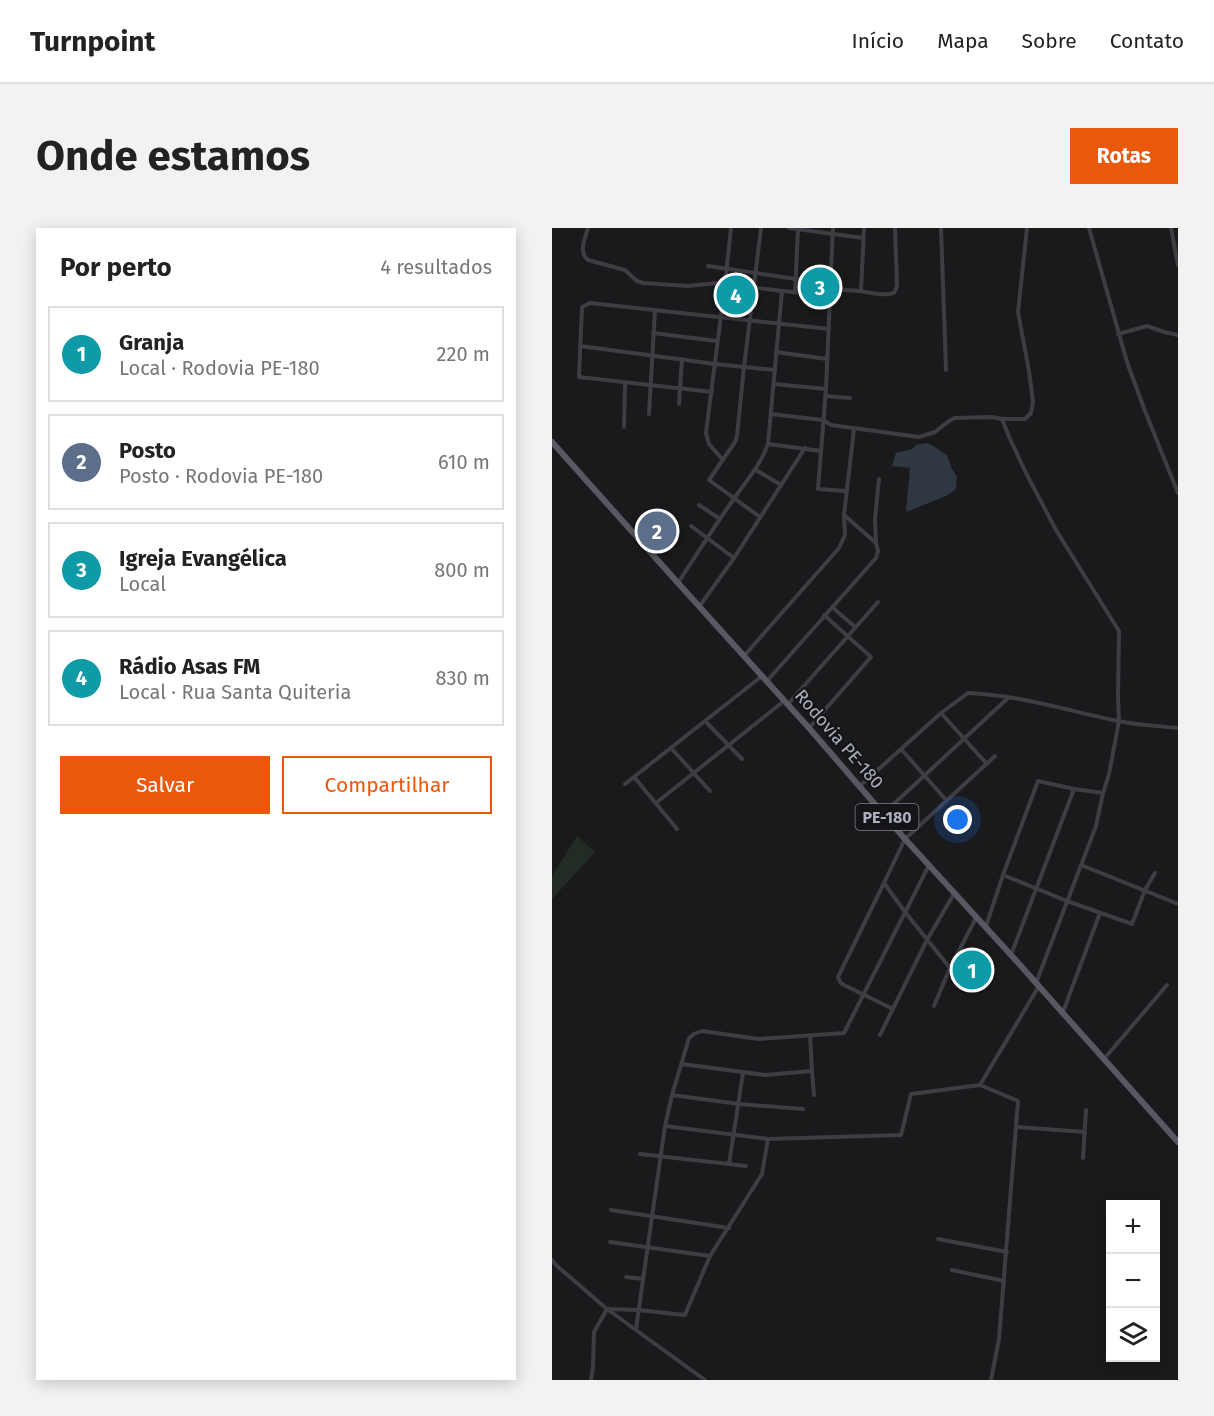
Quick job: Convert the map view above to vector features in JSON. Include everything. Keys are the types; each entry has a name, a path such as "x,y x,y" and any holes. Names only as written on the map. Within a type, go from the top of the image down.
{"main road":[{"name":"Rodovia PE-180","path":"552,442 1178,1142"}],"street":[{"path":"588,228 582,251 585,257 588,260 625,270 640,283 688,286 718,283 795,293 861,291 875,294 896,292 895,228"},
{"path":"723,460 711,447 706,435 731,228"},
{"path":"760,517 709,480 737,436 761,228"},
{"path":"789,228 863,238"},
{"path":"832,228 826,389 818,489 846,491"},
{"path":"861,291 864,228"},
{"path":"941,228 946,370"},
{"path":"771,414 823,420 831,426 919,437 935,432 954,418 1025,419 1028,417 1032,411 1032,396 1018,316 1027,228"},
{"path":"1089,228 1118,334 1145,411 1178,493"},
{"path":"1171,228 1178,265"},
{"path":"795,293 798,229"},
{"path":"708,266 796,279 831,281"},
{"path":"678,584 734,498 756,470 768,444 782,291"},
{"path":"712,392 579,377 582,307 587,303 829,329"},
{"path":"649,414 655,310"},
{"path":"1118,334 1147,326 1178,335"},
{"path":"653,333 717,341"},
{"path":"580,346 775,370"},
{"path":"776,352 827,359"},
{"path":"679,404 682,359"},
{"path":"624,428 625,383"},
{"path":"774,384 826,389"},
{"path":"825,396 850,398"},
{"path":"980,1085 1038,984 1096,826 1119,721 1119,631 1061,540 1010,440 1002,418"},
{"path":"744,656 844,540 846,491 854,429"},
{"path":"768,444 821,452"},
{"path":"699,607 734,558 805,448"},
{"path":"756,470 781,485"},
{"path":"626,784 671,747 764,678 874,560 878,551 875,519 879,479"},
{"path":"699,505 720,519"},
{"path":"844,515 876,543"},
{"path":"691,526 734,558"},
{"path":"656,804 786,702 878,602"},
{"path":"832,607 855,627"},
{"path":"809,728 871,657 824,615"},
{"path":"861,785 941,713 968,693 1009,698 1119,721 1178,728"},
{"path":"884,813 1009,698"},
{"path":"941,713 987,764"},
{"path":"705,721 742,759"},
{"path":"671,747 710,791"},
{"path":"901,749 946,800"},
{"path":"893,1009 840,982 838,974 905,839 995,756"},
{"path":"634,777 677,829"},
{"path":"986,926 1038,781 1103,793"},
{"path":"1011,955 1074,789"},
{"path":"636,1329 665,1126 689,1038 704,1031 759,1039 844,1033 930,865"},
{"path":"1081,865 1178,904"},
{"path":"1003,875 1132,924 1145,890 1155,873"},
{"path":"884,883 950,968"},
{"path":"880,1035 927,940 955,892"},
{"path":"1063,1013 1100,913"},
{"path":"934,1006 950,968 977,917"},
{"path":"1104,1059 1167,985"},
{"path":"810,1035 814,1095"},
{"path":"681,1064 765,1075 812,1071"},
{"path":"729,1164 743,1073"},
{"path":"665,1126 768,1139 902,1136 911,1094 980,1085 1018,1101 999,1339 991,1380"},
{"path":"672,1095 739,1104 803,1109"},
{"path":"1083,1158 1086,1110"},
{"path":"1017,1127 1084,1132"},
{"path":"607,1309 686,1316 710,1256 762,1174 768,1139"},
{"path":"640,1154 746,1166"},
{"path":"611,1210 729,1228"},
{"path":"938,1239 1007,1252"},
{"path":"610,1242 710,1256"},
{"path":"552,1260 607,1309 705,1380"},
{"path":"952,1270 1004,1281"},
{"path":"626,1277 643,1279"},
{"path":"591,1380 594,1332 607,1309"}],"shaded area":[{"path":"926,443 947,455 957,477 956,489 946,496 906,512 910,468 892,466 896,453"},
{"path":"577,836 595,852 552,899 552,876"}],"place":[{"name":"Igreja Evangélica","path":"820,287"},
{"name":"Rádio Asas FM","path":"736,295"},
{"name":"Posto","path":"657,531"},
{"name":"Granja","path":"972,970"}]}
